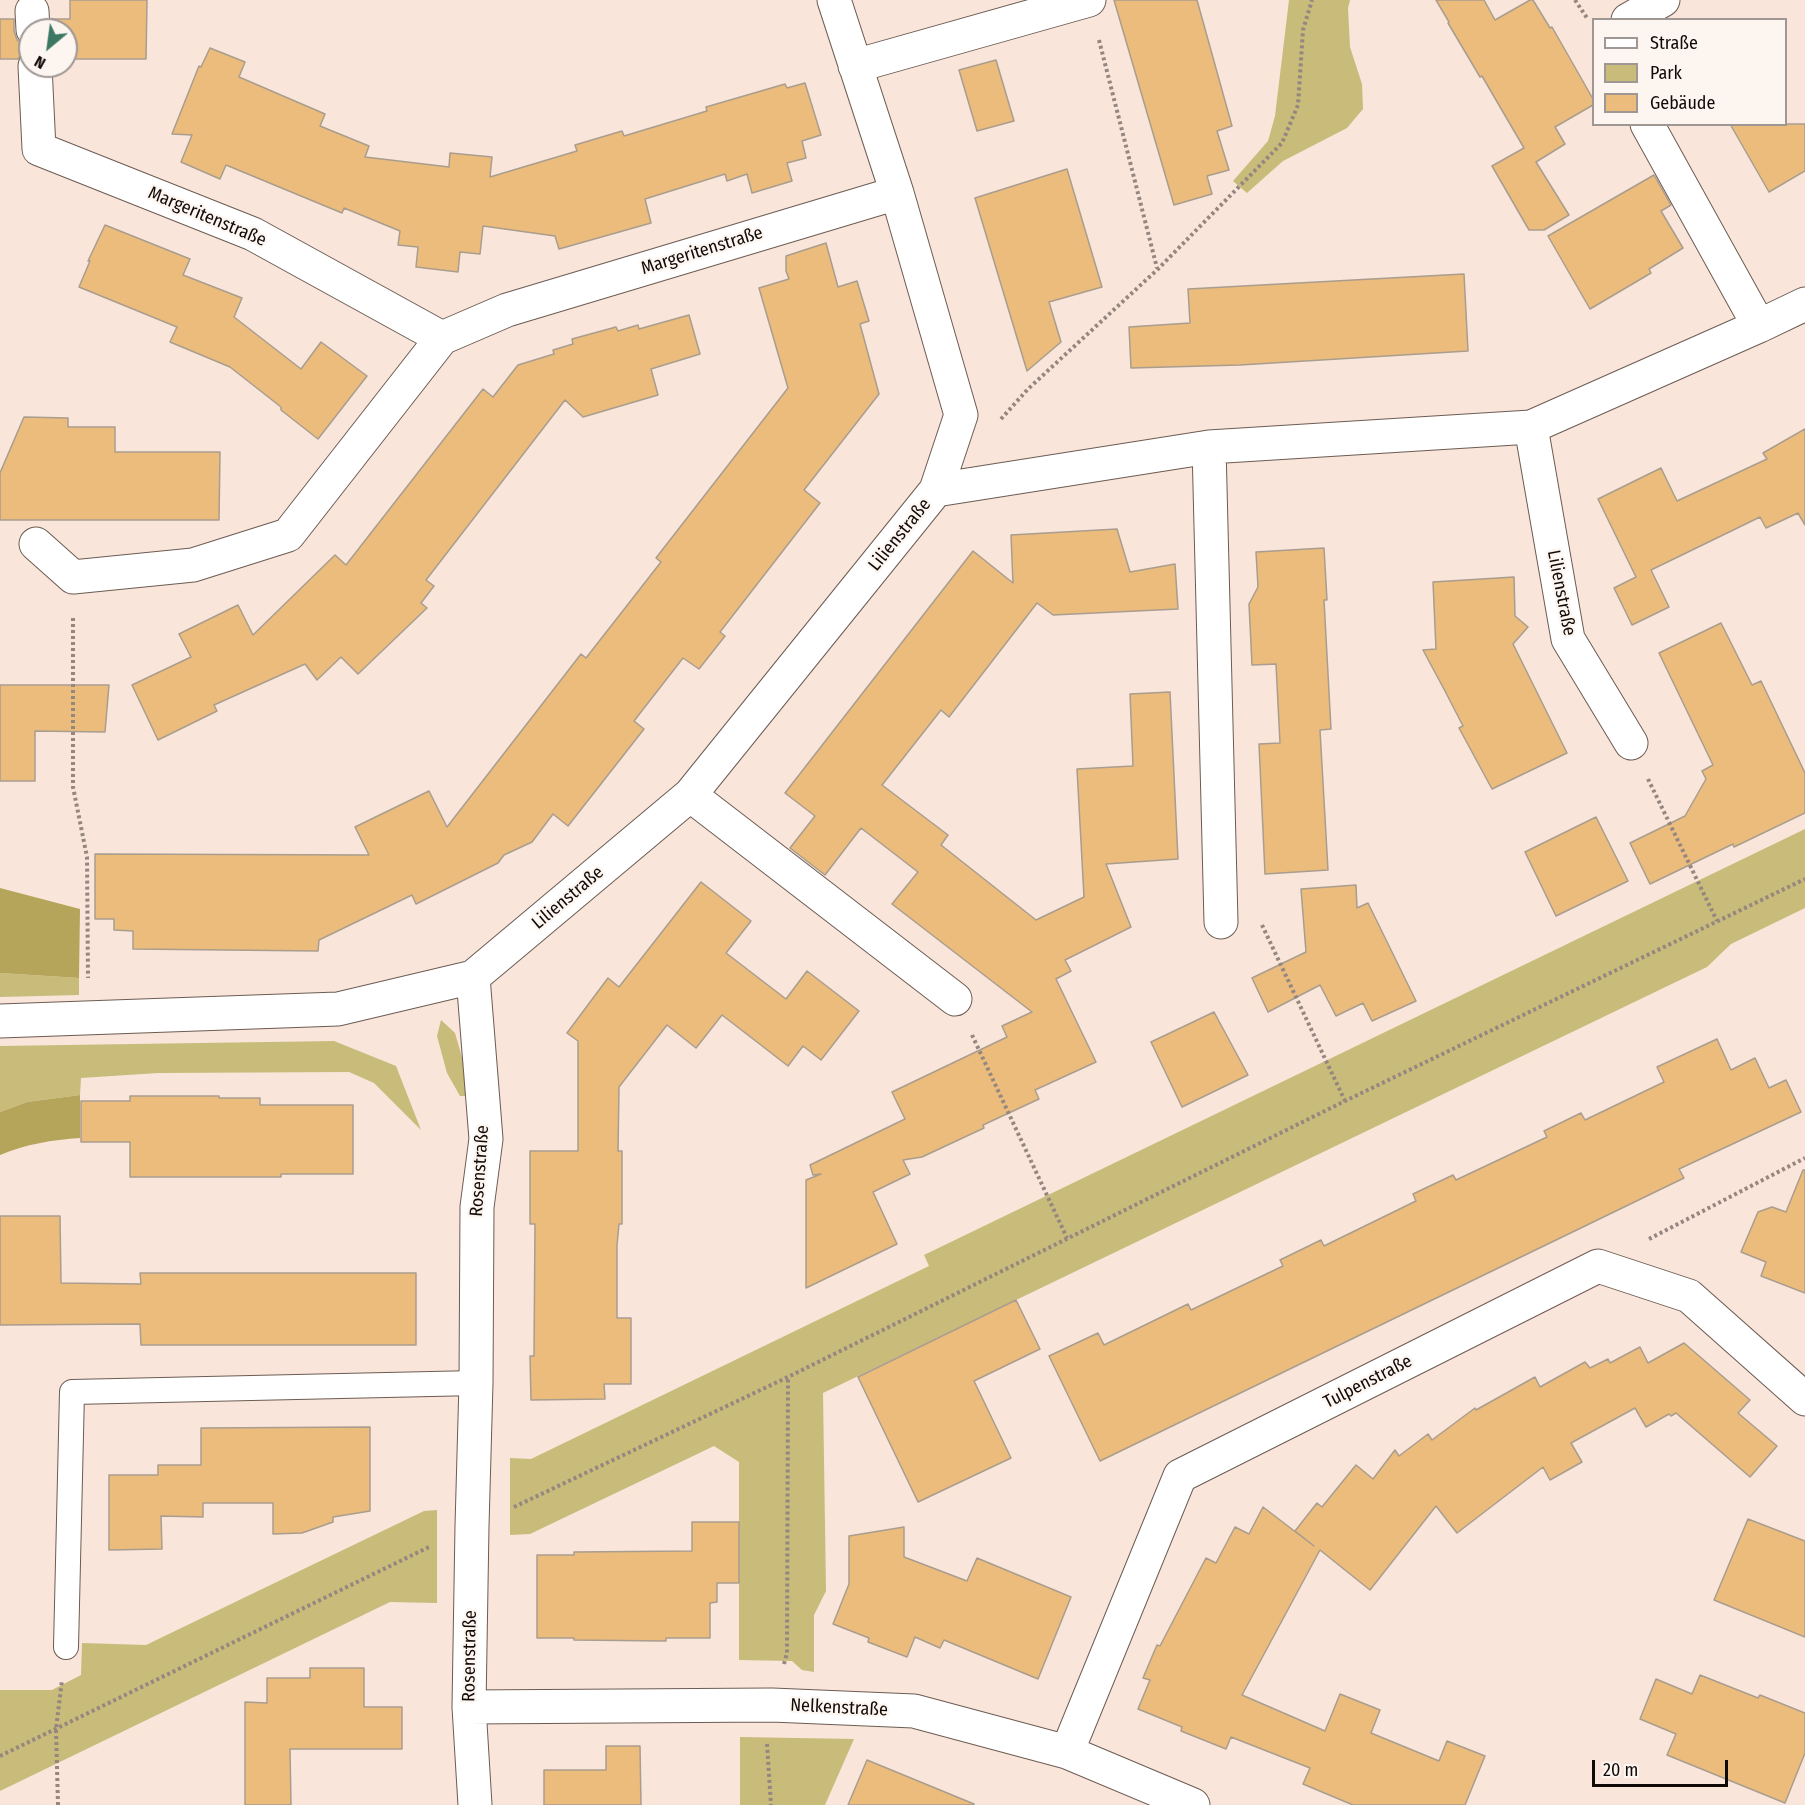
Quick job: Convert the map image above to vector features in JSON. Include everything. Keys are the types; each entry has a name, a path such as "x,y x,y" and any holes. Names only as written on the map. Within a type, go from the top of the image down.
{"street":[{"path":"834,0 897,193 961,415 936,490"},
{"path":"855,66 1089,0"},
{"path":"1632,18 1663,0"},
{"name":"Margeritenstraße","path":"36,78 39,149 253,234 442,338"},
{"path":"1648,126 1759,326"},
{"name":"Margeritenstraße","path":"73,577 193,565 288,536 442,338 507,310 897,193"},
{"name":"Lilienstraße","path":"473,977 690,795 936,490 1209,447 1531,427 1805,304"},
{"name":"Lilienstraße","path":"1531,427 1568,639 1631,743"},
{"path":"1209,447 1221,922"},
{"path":"36,544 73,577"},
{"path":"690,795 955,999"},
{"path":"0,1021 338,1009 473,977"},
{"name":"Rosenstraße","path":"473,977 486,1139 477,1207 472,1526 470,1707 476,1805"},
{"path":"1598,1266 1689,1296 1805,1399"},
{"name":"Tulpenstraße","path":"1066,1752 1180,1476 1598,1266"},
{"name":"Nelkenstraße","path":"470,1707 772,1705 914,1711 1066,1752 1193,1805"}],"lane":[{"path":"66,1647 72,1392 476,1383"}],"path":[{"path":"1089,0 1158,269"},
{"path":"998,423 1028,389 1158,269 1282,143 1298,105 1303,30 1312,0"},
{"path":"1575,0 1587,20"},
{"path":"73,577 73,787 87,857 89,1017"},
{"path":"1631,743 1717,921"},
{"path":"0,1756 472,1526 788,1377 1345,1101 1805,879"},
{"path":"1221,922 1260,920 1345,1101"},
{"path":"955,999 1067,1238"},
{"path":"1598,1266 1805,1158"},
{"path":"771,1805 767,1745 772,1705 787,1653 788,1377"},
{"path":"58,1805 56,1729 66,1647"}],"green space":[{"path":"1289,0 1350,0 1348,8 1350,47 1362,84 1363,109 1347,128 1283,161 1247,193 1233,181 1268,141 1275,116"},
{"path":"1805,829 1805,908 1731,944 1707,967 823,1393 826,1591 814,1615 814,1672 802,1670 792,1661 739,1660 739,1462 714,1446 530,1534 510,1535 510,1458 531,1459 929,1266 924,1255"},
{"path":"0,973 79,978 79,995 0,997"},
{"path":"441,1020 455,1033 467,1075 466,1096 460,1096 447,1073 437,1036"},
{"path":"334,1041 396,1066 421,1130 374,1083 349,1072 158,1073 81,1078 80,1095 27,1102 0,1112 0,1046"},
{"path":"437,1510 437,1603 390,1602 0,1791 0,1690 52,1690 81,1675 82,1643 146,1645 424,1511"},
{"path":"740,1737 854,1739 825,1805 740,1805"}],"shaded area":[{"path":"0,888 80,909 79,978 0,973"},
{"path":"80,1095 80,1138 39,1143 0,1155 0,1112 27,1102"}],"building":[{"path":"70,0 147,0 146,59 78,59 78,18 70,18"},
{"path":"1114,0 1197,0 1232,126 1217,131 1229,170 1207,176 1212,194 1174,205"},
{"path":"1436,0 1484,0 1495,20 1533,0 1550,28 1552,27 1592,97 1592,106 1555,127 1565,144 1536,162 1569,215 1544,230 1529,230 1492,166 1524,148"},
{"path":"0,19 14,19 14,31 18,41 18,59 0,59"},
{"path":"210,48 245,62 239,77 325,114 320,126 369,146 365,157 449,167 450,153 492,157 490,177 577,151 575,145 622,131 624,136 707,111 706,107 785,84 787,88 805,83 821,135 802,141 806,158 787,163 792,181 752,193 747,174 727,181 725,174 645,199 651,223 559,249 555,236 483,226 480,254 460,252 458,272 416,267 418,247 398,245 400,231 344,208 342,213 226,165 220,179 181,162 192,135 172,134 199,66 201,67"},
{"path":"996,60 1014,121 977,131 959,70"},
{"path":"1805,124 1805,171 1769,192 1731,126"},
{"path":"1067,169 1102,287 1049,302 1061,342 1027,371 975,198"},
{"path":"1654,175 1671,205 1661,211 1683,248 1649,269 1651,273 1590,309 1548,236"},
{"path":"105,225 190,259 183,275 242,298 234,317 301,369 321,342 367,376 318,439 230,367 170,342 177,327 79,287"},
{"path":"826,243 838,287 857,281 869,321 860,324 879,394 804,490 820,503 720,632 725,636 699,669 683,658 634,721 644,729 568,826 553,814 532,842 504,855 498,863 416,904 412,895 319,940 318,951 133,949 133,931 114,930 114,919 95,919 95,854 369,855 355,827 429,791 447,827 581,654 586,658 661,562 656,558 788,388 759,288 789,279 786,271 786,256"},
{"path":"1464,274 1468,351 1240,365 1131,368 1129,327 1190,323 1188,289"},
{"path":"689,315 700,354 651,369 658,395 583,417 565,400 426,580 434,586 421,603 427,608 358,674 341,657 317,680 305,664 214,705 217,711 158,740 132,685 191,657 179,634 238,605 253,635 335,555 346,565 483,389 493,397 518,365 554,354 553,350 573,344 572,339 616,327 618,331 638,325 639,329"},
{"path":"24,417 68,418 68,427 115,427 115,452 220,452 219,520 0,520 0,473"},
{"path":"1805,429 1805,525 1798,513 1766,528 1760,517 1651,570 1669,607 1632,625 1614,588 1636,577 1598,499 1661,468 1677,501 1767,459 1763,453"},
{"path":"1117,529 1130,572 1175,564 1178,609 1053,615 1037,603 949,717 941,710 882,785 948,835 941,845 1036,920 1084,897 1077,769 1133,766 1130,694 1170,692 1178,859 1106,864 1131,927 1065,960 1071,971 1056,979 1096,1062 1035,1090 1039,1099 983,1125 984,1128 922,1157 903,1160 910,1174 873,1192 897,1244 806,1288 806,1180 821,1174 813,1175 810,1165 905,1119 892,1092 1007,1037 1002,1026 1032,1012 892,904 918,872 861,828 825,875 790,848 815,816 785,793 973,551 1013,583 1011,535"},
{"path":"1324,548 1327,600 1324,600 1331,729 1320,730 1328,870 1265,874 1259,744 1280,743 1276,664 1252,665 1249,604 1258,587 1256,552"},
{"path":"1514,577 1515,616 1528,627 1513,644 1567,753 1492,789 1459,728 1463,726 1423,650 1436,649 1433,582"},
{"path":"1721,623 1752,685 1761,681 1805,773 1805,813 1734,847 1733,844 1650,884 1630,843 1685,816 1706,779 1702,771 1713,765 1659,653"},
{"path":"0,685 109,685 105,732 35,731 35,781 0,781"},
{"path":"1596,817 1628,881 1556,916 1525,852"},
{"path":"701,882 751,921 726,953 786,999 807,971 859,1011 821,1060 803,1046 788,1066 722,1015 696,1048 667,1025 619,1087 618,1151 622,1151 622,1224 619,1224 617,1245 617,1318 631,1318 631,1384 604,1384 605,1399 531,1400 530,1356 534,1356 535,1224 530,1224 530,1151 578,1151 578,1041 567,1033 608,978 619,987"},
{"path":"1356,885 1357,908 1368,903 1416,1001 1372,1021 1363,1003 1336,1016 1320,985 1268,1012 1252,978 1306,952 1301,889"},
{"path":"1214,1012 1248,1075 1182,1107 1151,1042"},
{"path":"1717,1039 1731,1070 1755,1058 1769,1088 1786,1080 1801,1112 1679,1169 1684,1178 1100,1461 1049,1356 1098,1333 1104,1345 1188,1304 1191,1310 1283,1266 1280,1260 1321,1240 1324,1246 1416,1201 1413,1194 1453,1175 1456,1180 1547,1137 1544,1131 1581,1113 1585,1120 1664,1082 1657,1067"},
{"path":"130,1096 260,1098 260,1105 353,1105 353,1174 281,1174 281,1177 130,1177 130,1142 81,1142 81,1101 130,1101"},
{"path":"1803,1170 1805,1170 1805,1293 1761,1276 1766,1262 1741,1252 1758,1212 1772,1207 1786,1212"},
{"path":"0,1216 60,1216 61,1283 141,1284 140,1273 416,1273 416,1345 141,1345 140,1324 0,1325"},
{"path":"1016,1300 1040,1349 974,1381 1011,1458 918,1502 858,1377"},
{"path":"1684,1343 1750,1400 1738,1413 1777,1446 1750,1477 1676,1413 1671,1416 1669,1414 1646,1427 1635,1408 1571,1443 1582,1462 1550,1480 1543,1467 1457,1533 1436,1506 1370,1590 1320,1550 1242,1695 1325,1731 1340,1694 1380,1710 1371,1733 1439,1761 1447,1741 1485,1756 1465,1805 1353,1805 1303,1784 1310,1768 1231,1737 1226,1749 1181,1731 1182,1727 1138,1709 1150,1680 1143,1678 1157,1645 1160,1646 1206,1558 1216,1563 1235,1527 1249,1534 1263,1507 1314,1546 1295,1531 1317,1503 1322,1507 1356,1465 1373,1479 1395,1450 1399,1456 1428,1434 1432,1440 1475,1408 1476,1410 1535,1377 1540,1387 1585,1362 1590,1368 1608,1359 1610,1363 1640,1347 1648,1363"},
{"path":"370,1427 370,1511 333,1517 333,1522 302,1533 273,1534 273,1503 203,1503 203,1517 161,1516 162,1549 109,1550 109,1475 158,1475 158,1465 201,1465 201,1428"},
{"path":"1748,1519 1805,1541 1805,1637 1714,1600"},
{"path":"692,1522 739,1522 739,1583 717,1583 717,1602 710,1603 710,1638 666,1638 666,1641 537,1638 537,1555 574,1555 574,1552 692,1551"},
{"path":"904,1527 904,1557 967,1581 977,1558 1071,1597 1038,1679 944,1640 940,1648 915,1637 907,1657 868,1642 869,1638 833,1624 849,1584 849,1536"},
{"path":"310,1668 364,1668 364,1707 402,1707 402,1749 290,1749 291,1805 245,1805 245,1702 267,1703 267,1678 310,1678"},
{"path":"1700,1675 1758,1698 1760,1695 1805,1713 1805,1753 1785,1803 1667,1755 1676,1734 1640,1719 1656,1679 1692,1694"},
{"path":"606,1746 640,1746 641,1805 544,1805 544,1770 606,1770"},
{"path":"867,1760 974,1804 974,1805 848,1805"}]}
